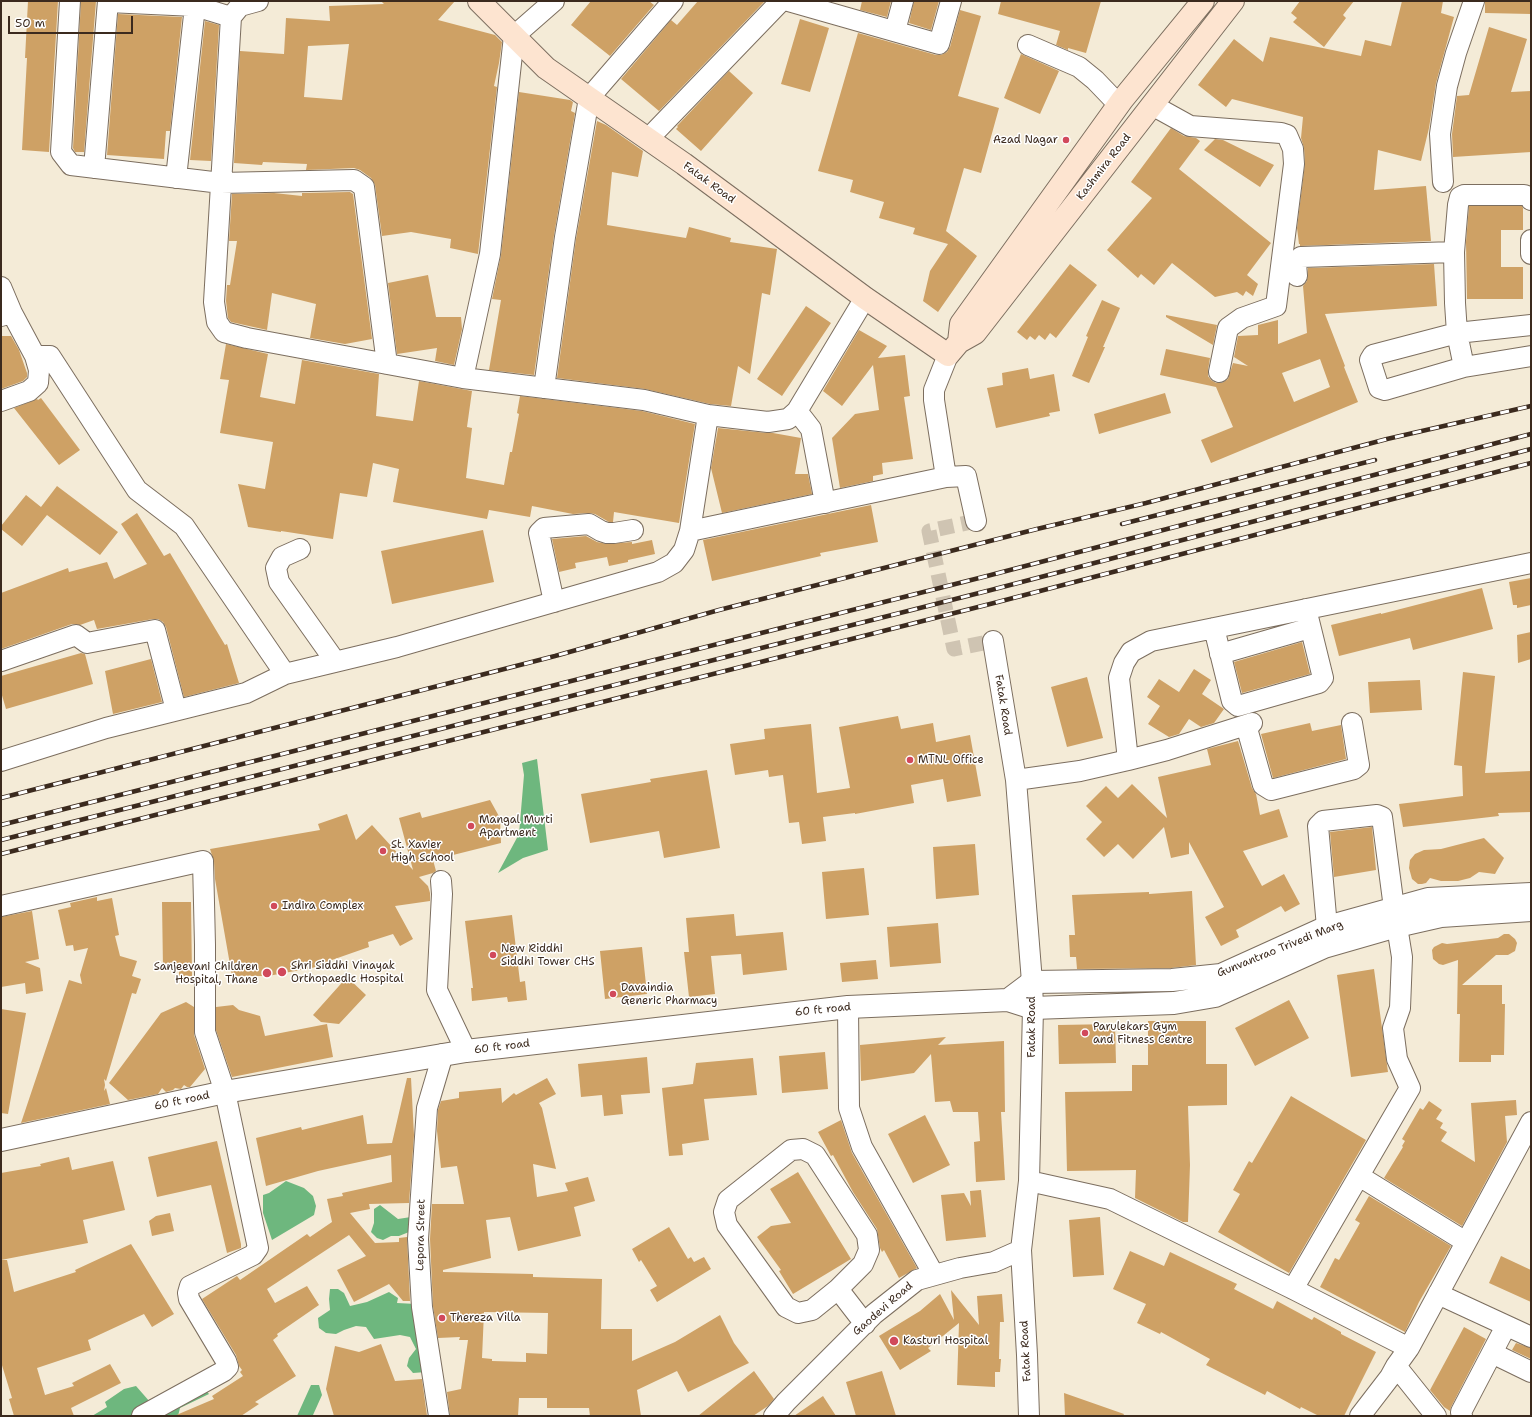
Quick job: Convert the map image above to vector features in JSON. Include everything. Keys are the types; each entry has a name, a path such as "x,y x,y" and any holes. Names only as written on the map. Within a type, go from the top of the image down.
{"main road":[{"name":"Fatak Road","path":"479,1 546,68 648,139 865,298 961,338"},
{"name":"Kashmira Road","path":"961,338 1119,105 1203,1"},
{"name":"Kashmira Road","path":"961,338 1152,105 1233,1"}],"street":[{"path":"70,1 61,152 71,165 221,183 354,180 364,187 387,364"},
{"path":"258,1 240,6 231,18 214,302 217,322 224,332 247,338 463,378 644,400 708,415 768,422 788,419 797,411 865,298"},
{"path":"463,378 490,254 514,36 554,1"},
{"path":"544,388 565,237 589,98 673,1"},
{"path":"648,139 781,1"},
{"path":"788,1 939,44 951,1"},
{"path":"895,31 902,1"},
{"path":"1443,182 1440,134 1447,86 1456,53 1474,1"},
{"path":"94,168 108,2 194,3 231,18"},
{"path":"176,178 194,3"},
{"path":"1028,44 1079,67 1095,80 1119,105"},
{"path":"1152,105 1190,126 1281,133 1287,135 1293,149 1294,164 1276,306 1242,318 1228,328 1219,372"},
{"path":"1464,367 1457,333 1455,303 1454,252 1458,204 1460,197 1464,195 1524,195 1530,197 1531,200"},
{"path":"1531,240 1531,254"},
{"path":"1297,276 1296,263 1301,257 1454,252"},
{"path":"1,287 6,314 35,356 39,370 38,383 29,391 1,401"},
{"path":"1531,325 1457,333 1373,355 1370,360 1379,388 1385,390 1464,367 1531,356"},
{"path":"946,477 934,400 934,390 961,338"},
{"path":"35,356 50,356 137,490 184,526 285,674"},
{"path":"797,411 811,429 825,503"},
{"path":"1,761 106,728 246,693 285,674 397,647 658,572 674,563 684,550 690,531 708,415"},
{"path":"690,531 946,477 966,476 976,521"},
{"path":"554,602 539,533 544,528 589,524 606,533 633,530"},
{"path":"300,549 282,557 276,568 279,582 335,661"},
{"path":"1128,760 1119,678 1124,663 1131,652 1151,641 1531,563"},
{"path":"1214,628 1232,701 1238,706 1319,683 1323,678 1306,609"},
{"path":"1220,654 1310,628"},
{"path":"1,661 76,635 87,643 155,630 176,710"},
{"name":"Fatak Road","path":"993,640 1016,780 1032,982 1033,1008 1029,1181 1021,1250 1029,1416"},
{"path":"1016,780 1072,772 1128,760 1167,750 1249,724 1263,785 1271,790 1354,769 1359,765 1352,723"},
{"path":"1293,1289 1410,1088 1397,1060 1393,1028 1400,1008 1402,957 1382,817 1378,815 1323,821 1318,826 1327,927"},
{"path":"1,906 203,861 205,1032 225,1092 258,1248 253,1255 190,1286 188,1293 228,1367 224,1371 142,1416"},
{"path":"441,881 442,894 437,990 466,1051"},
{"name":"Gunvantrao Trivedi Marg","path":"1032,982 1172,980 1224,982 1302,948 1327,927 1396,917 1428,899 1531,894"},
{"path":"1302,948 1324,947 1396,917 1440,916 1531,910"},
{"path":"1008,1000 1032,982"},
{"path":"1008,1000 1033,1008 1174,1003 1214,996 1224,982"},
{"name":"60 ft road","path":"1,1140 225,1092 443,1054 848,1007 1008,1000"},
{"path":"848,1007 849,1108 862,1147 934,1275"},
{"name":"Lepora Street","path":"439,1416 422,1307 418,1239 427,1108 443,1054"},
{"path":"1369,1412 1409,1348 1530,1128"},
{"path":"802,1149 814,1155 866,1235 869,1250 863,1264 838,1289 812,1310 798,1313 786,1307 727,1225 724,1212 728,1200 791,1150 802,1149"},
{"path":"1359,1176 1466,1242"},
{"path":"1029,1181 1110,1199 1409,1348"},
{"name":"Gaodevi Road","path":"774,1416 786,1402 874,1314 918,1280 960,1268 994,1262 1021,1250"},
{"path":"838,1289 865,1324"},
{"path":"1438,1294 1531,1337"},
{"path":"1462,1416 1461,1412 1506,1326"},
{"path":"1492,1353 1531,1372"},
{"path":"1393,1372 1421,1416"},
{"path":"1393,1372 1436,1416"}],"green space":[{"path":"537,759 548,850 523,858 498,873 519,834 524,775 522,763"},
{"path":"286,1181 304,1188 313,1196 316,1206 314,1215 272,1240 263,1213 263,1195 269,1193"},
{"path":"380,1205 398,1219 411,1217 414,1230 399,1236 391,1236 383,1240 377,1238 371,1232 374,1223 374,1209"},
{"path":"330,1289 338,1289 344,1293 350,1306 367,1302 389,1292 398,1298 397,1303 416,1304 426,1372 413,1373 407,1366 409,1358 416,1349 410,1337 400,1335 374,1339 366,1327 356,1326 336,1334 326,1333 319,1328 318,1318 330,1310"},
{"path":"311,1385 319,1385 322,1395 313,1415 297,1416"},
{"path":"136,1386 150,1402 147,1407 130,1416 92,1416 107,1407 105,1402 124,1389"},
{"path":"204,1388 209,1394 180,1408 178,1416 151,1416"}],"building":[{"path":"28,1 58,1 49,152 22,150 27,58 25,58"},
{"path":"81,1 96,1 84,152 75,152 73,148"},
{"path":"381,1 455,1 438,20 495,35 502,42 494,86 497,87 478,254 450,248 451,239 411,232 382,236 375,185 371,178 360,170 354,168 306,170 307,164 263,162 262,165 234,163 240,51 284,54 286,18 330,21 329,6 384,4","holes":["349,44 342,100 304,97 308,46"]},
{"path":"591,1 649,1 654,5 610,56 571,25"},
{"path":"698,1 765,1 659,111 621,79 671,20 677,25"},
{"path":"862,1 891,1 887,17 860,10"},
{"path":"914,1 939,1 931,30 909,23"},
{"path":"1001,1 1101,1 1086,53 1068,48 1068,50 1056,45 1060,31 998,14"},
{"path":"1300,1 1354,1 1343,15 1346,18 1324,47 1293,22 1297,18 1291,13"},
{"path":"1402,1 1443,1 1441,13 1454,17 1436,83 1429,128 1421,161 1378,150 1374,190 1426,186 1431,241 1300,246 1297,228 1305,163 1304,148 1301,138 1303,117 1232,99 1226,107 1198,85 1234,39 1263,62 1270,37 1361,56 1365,40 1391,46"},
{"path":"1485,1 1531,1 1531,14 1485,13"},
{"path":"960,10 981,16 958,96 999,108 981,173 964,168 946,231 977,256 938,312 923,301 930,271 948,244 913,234 915,228 879,218 884,202 850,192 853,180 818,171 858,33 936,55 941,55 947,52 950,47"},
{"path":"118,14 182,17 170,131 166,131 164,159 107,155"},
{"path":"800,19 829,28 810,92 781,84"},
{"path":"205,21 219,25 211,161 190,160"},
{"path":"1489,27 1527,39 1511,92 1531,91 1531,152 1453,157 1452,134 1457,96 1469,95"},
{"path":"1021,54 1059,71 1040,114 1004,98"},
{"path":"729,71 753,93 701,151 676,129 678,127 677,126"},
{"path":"519,92 570,100 573,102 571,111 575,113 554,235 534,375 489,370 501,300 492,299 501,255"},
{"path":"597,121 606,125 643,151 638,177 612,172 607,225 686,238 689,227 731,238 730,242 777,249 770,295 762,293 750,374 738,366 731,406 710,404 645,389 557,378 576,239"},
{"path":"1171,128 1184,136 1196,138 1200,141 1179,169 1271,243 1247,275 1258,284 1253,296 1246,291 1243,296 1237,292 1215,297 1172,263 1154,285 1141,274 1138,278 1107,250 1152,198 1131,182"},
{"path":"1215,139 1223,140 1274,165 1260,187 1204,150"},
{"path":"350,192 353,194 372,339 345,344 310,338 316,304 272,293 267,330 231,322 228,318 226,301 227,285 230,285 237,241 229,241 232,194 274,193 302,196 302,193"},
{"path":"1469,206 1522,206 1523,230 1501,230 1501,267 1523,267 1523,299 1467,299 1466,242"},
{"path":"1070,264 1097,285 1056,338 1050,333 1045,340 1039,335 1035,340 1030,336 1027,340 1017,332"},
{"path":"1434,264 1437,306 1325,314 1358,402 1211,463 1201,440 1233,427 1216,387 1160,375 1166,349 1210,358 1208,376 1216,383 1222,383 1228,379 1233,363 1248,366 1234,357 1238,336 1258,335 1258,325 1278,320 1278,344 1307,333 1303,286 1307,281 1308,268","holes":["1320,359 1330,387 1294,402 1282,373"]},
{"path":"428,275 436,317 461,317 462,329 454,365 435,361 437,348 397,354 388,283"},
{"path":"1102,300 1120,308 1089,383 1072,376 1088,337 1086,336"},
{"path":"806,306 831,323 782,396 757,379"},
{"path":"1166,315 1217,325 1213,345 1166,317"},
{"path":"859,330 887,346 878,358 905,355 910,396 904,397 913,459 882,463 883,474 873,476 873,481 840,488 832,438 855,414 879,410 873,365 842,406 823,391"},
{"path":"1,336 11,336 19,350 27,377 23,381 1,389"},
{"path":"226,344 268,354 260,397 295,404 302,360 379,374 376,416 413,421 419,381 472,391 467,427 472,428 466,478 504,485 519,414 517,413 520,396 642,411 695,424 679,523 614,512 613,522 609,522 595,514 573,514 532,506 530,517 489,510 487,519 393,502 399,469 373,463 367,497 340,493 333,539 248,527 238,484 265,489 273,442 220,433 229,380 220,379"},
{"path":"1028,368 1030,379 1054,374 1060,411 1049,413 1050,416 996,428 987,388 1003,385 1002,373"},
{"path":"1165,393 1171,413 1099,434 1094,414"},
{"path":"41,398 80,450 59,465 14,408"},
{"path":"718,428 773,433 801,438 795,474 808,474 812,494 722,513 711,468"},
{"path":"57,486 118,532 100,555 47,515 22,546 1,529 1,526 26,495 41,507"},
{"path":"871,505 878,542 820,553 821,556 712,581 703,540"},
{"path":"137,513 164,556 170,553 225,645 227,644 239,683 184,697 166,627 163,622 158,619 97,629 94,620 80,625 72,624 1,649 1,593 68,568 69,572 107,562 114,579 147,564 121,524"},
{"path":"483,530 494,582 392,604 381,551"},
{"path":"586,536 597,542 607,544 632,542 632,544 652,540 655,554 609,566 607,557 575,563 576,568 559,572 552,539"},
{"path":"1531,578 1531,605 1517,608 1517,605 1513,605 1509,582"},
{"path":"1482,588 1493,629 1413,650 1410,638 1339,656 1331,625 1381,614"},
{"path":"1531,632 1531,659 1518,663 1517,635"},
{"path":"1302,642 1310,674 1242,693 1234,662"},
{"path":"81,653 85,654 93,684 6,709 1,692 1,676"},
{"path":"151,659 162,702 113,714 105,671"},
{"path":"1194,669 1211,680 1202,694 1224,709 1214,723 1201,727 1189,719 1179,734 1169,737 1148,724 1160,706 1147,697 1159,679 1179,692"},
{"path":"1463,672 1495,676 1485,773 1531,771 1531,812 1498,813 1499,816 1403,827 1399,804 1463,796 1462,766 1454,765"},
{"path":"1087,677 1103,738 1067,747 1051,687"},
{"path":"1420,680 1422,710 1370,713 1368,682"},
{"path":"898,716 901,729 933,723 936,742 970,735 981,796 947,802 943,779 911,785 914,803 855,814 823,817 826,841 802,844 799,822 789,823 783,775 769,777 768,770 735,775 730,744 765,739 764,729 811,724 817,793 850,788 839,727"},
{"path":"1310,723 1312,731 1341,725 1346,759 1273,778 1261,734"},
{"path":"1238,741 1252,788 1256,794 1260,815 1279,809 1288,837 1243,851 1262,886 1284,874 1300,904 1285,912 1281,906 1236,930 1239,937 1221,946 1205,917 1224,907 1189,842 1189,854 1171,858 1164,827 1133,859 1118,844 1104,857 1086,839 1102,822 1086,806 1106,786 1118,798 1132,784 1167,818 1158,777 1211,765 1207,749"},
{"path":"707,770 720,848 664,858 659,831 590,843 581,794 651,782 650,779"},
{"path":"490,800 500,818 501,843 433,860 436,871 419,877 428,886 430,901 395,906 413,939 400,946 393,934 368,942 369,947 329,961 333,964 268,976 232,976 215,879 214,861 210,849 320,830 318,824 347,814 356,840 372,825 413,870 399,818 420,812 422,818"},
{"path":"1372,827 1376,870 1334,877 1330,832"},
{"path":"1484,838 1504,858 1495,874 1479,872 1470,878 1458,881 1441,881 1430,878 1426,883 1422,884 1418,884 1412,879 1409,868 1410,860 1415,854 1424,850 1441,849"},
{"path":"975,844 979,895 936,899 933,847"},
{"path":"864,868 869,915 826,919 822,872"},
{"path":"1192,891 1196,965 1171,968 1077,969 1076,957 1070,957 1069,935 1075,935 1072,895 1149,892 1149,894"},
{"path":"97,897 97,901 112,898 119,935 115,936 120,956 137,961 132,976 141,979 136,994 132,993 106,1081 104,1079 104,1091 106,1088 110,1104 21,1123 69,980 82,984 80,975 88,948 74,951 73,945 66,946 58,910 71,907 70,903"},
{"path":"162,902 191,902 192,976 179,976 179,968 163,969"},
{"path":"32,911 39,959 25,962 40,968 43,991 26,994 25,983 1,987 1,917"},
{"path":"734,914 736,936 783,932 787,970 743,975 741,954 711,956 715,994 689,997 684,952 689,952 686,918"},
{"name":"New Riddhi Siddhi Tower CHS","path":"512,915 520,982 525,981 527,1000 508,1002 507,997 472,1001 471,988 473,988 465,921"},
{"path":"938,923 941,963 890,967 887,927"},
{"path":"1504,934 1509,934 1515,939 1517,943 1515,951 1508,955 1496,955 1462,985 1502,985 1502,1004 1505,1004 1504,1055 1491,1055 1491,1062 1459,1062 1460,1014 1457,1014 1458,960 1443,965 1439,964 1433,959 1432,950 1434,947 1442,943 1447,944 1498,938"},
{"path":"642,947 647,994 605,999 600,951"},
{"path":"876,960 878,979 842,982 840,963"},
{"path":"1374,969 1388,1072 1351,1077 1337,975"},
{"path":"347,977 366,995 339,1024 321,1022 313,1015"},
{"path":"1289,1000 1309,1038 1255,1066 1235,1028"},
{"path":"186,1002 194,1007 194,1035 205,1069 190,1087 184,1085 181,1089 175,1088 166,1092 162,1088 158,1094 128,1100 109,1083 161,1013"},
{"path":"233,1005 239,1010 260,1016 265,1036 327,1024 333,1057 232,1077 216,1030 216,1007"},
{"path":"1,1009 26,1013 8,1114 1,1113"},
{"path":"1148,1021 1206,1021 1206,1064 1227,1064 1227,1105 1188,1106 1190,1165 1188,1222 1183,1222 1135,1198 1136,1170 1067,1171 1065,1092 1132,1091 1132,1065 1148,1065"},
{"path":"1115,1024 1116,1063 1059,1064 1058,1025"},
{"path":"946,1037 938,1045 1004,1041 1005,1112 1001,1112 1005,1180 976,1182 974,1142 980,1141 978,1112 953,1112 950,1101 935,1102 931,1054 914,1073 861,1081 860,1045"},
{"path":"825,1052 828,1089 782,1093 779,1056"},
{"path":"647,1057 650,1093 621,1095 623,1114 604,1116 602,1095 581,1097 578,1064"},
{"path":"753,1058 757,1095 704,1099 709,1140 682,1144 683,1155 669,1156 662,1088 693,1084 696,1063"},
{"path":"407,1078 411,1078 414,1135 409,1203 369,1204 370,1209 350,1213 375,1243 399,1242 399,1238 407,1237 410,1301 403,1301 389,1284 354,1302 337,1270 366,1256 349,1235 267,1289 275,1303 307,1286 319,1305 277,1334 278,1336 273,1340 296,1376 255,1402 259,1404 241,1416 174,1416 214,1399 212,1396 243,1376 240,1372 242,1370 239,1366 236,1355 202,1299 237,1276 240,1280 307,1234 310,1237 332,1222 327,1199 343,1196 342,1193 392,1182 391,1155 318,1171 266,1186 256,1138 301,1127 302,1130 363,1115 367,1144 392,1143"},
{"path":"547,1078 556,1094 539,1103 542,1108 556,1169 533,1164 537,1197 568,1191 565,1183 588,1177 595,1201 574,1207 581,1236 518,1251 510,1217 486,1220 491,1258 443,1270 443,1272 533,1274 533,1277 602,1279 601,1329 632,1329 632,1361 675,1342 720,1315 734,1343 749,1363 688,1392 677,1371 637,1390 641,1416 590,1416 589,1408 547,1408 547,1398 519,1398 518,1416 450,1416 447,1392 461,1389 468,1340 459,1340 460,1337 438,1338 433,1306 430,1239 432,1204 464,1204 457,1166 441,1168 437,1131 438,1110 441,1101 459,1098 459,1092 501,1088 502,1103 514,1093 516,1095","holes":["484,1312 548,1313 547,1354 526,1353 526,1362 492,1361 492,1359 482,1358"]},
{"path":"1291,1096 1366,1140 1289,1273 1218,1232 1240,1194 1233,1190 1249,1161 1252,1163"},
{"path":"1516,1100 1517,1115 1505,1116 1507,1142 1462,1226 1384,1178 1403,1147 1402,1146 1405,1141 1402,1139 1420,1108 1423,1110 1429,1101 1442,1110 1436,1119 1443,1123 1440,1128 1447,1132 1441,1141 1475,1162 1471,1103"},
{"path":"925,1115 950,1165 913,1183 888,1134"},
{"path":"841,1120 852,1153 917,1268 899,1278 884,1250 882,1252 880,1248 877,1229 853,1192 833,1155 831,1156 818,1132"},
{"path":"217,1141 241,1244 241,1248 227,1253 211,1185 157,1197 148,1157"},
{"path":"69,1157 72,1170 113,1161 125,1210 83,1220 88,1243 1,1260 1,1173 41,1166 40,1164"},
{"path":"798,1172 851,1259 793,1294 779,1271 781,1270 757,1237 771,1226 791,1223 770,1189"},
{"path":"981,1190 986,1237 946,1241 941,1195 964,1193 971,1206 970,1191"},
{"path":"1369,1196 1451,1246 1419,1302 1405,1332 1320,1287 1335,1258 1339,1260 1360,1223 1355,1220"},
{"path":"170,1213 174,1231 152,1236 149,1221 156,1216"},
{"path":"1100,1217 1104,1275 1073,1277 1069,1220"},
{"path":"669,1227 688,1259 691,1257 694,1262 704,1257 711,1269 657,1302 650,1290 657,1286 641,1260 639,1262 632,1249"},
{"path":"131,1244 174,1314 152,1327 144,1314 88,1340 91,1350 37,1368 45,1395 74,1386 72,1383 110,1364 121,1383 71,1408 74,1416 14,1416 9,1399 12,1398 1,1362 1,1260 7,1260 14,1292 76,1272 75,1270"},
{"path":"1130,1251 1164,1266 1170,1252 1237,1284 1234,1289 1273,1309 1277,1301 1312,1320 1314,1317 1341,1332 1341,1334 1376,1352 1344,1416 1319,1416 1301,1407 1300,1409 1267,1391 1265,1395 1206,1365 1210,1359 1161,1332 1160,1334 1137,1323 1146,1304 1113,1289"},
{"path":"1501,1256 1531,1270 1531,1302 1489,1283"},
{"path":"951,1290 979,1325 977,1296 1002,1294 1004,1322 1000,1322 1000,1372 995,1372 995,1387 957,1385 959,1323 928,1348 931,1351 900,1370 879,1336 920,1311 940,1294 954,1320"},
{"path":"1464,1327 1486,1339 1450,1411 1444,1407 1430,1390"},
{"path":"1516,1343 1531,1348 1531,1359 1512,1350"},
{"path":"381,1344 395,1381 422,1379 427,1416 334,1416 326,1389 335,1346 359,1352"},
{"path":"754,1371 774,1399 768,1406 753,1416 698,1416"},
{"path":"882,1371 896,1416 856,1416 846,1382"},
{"path":"1064,1393 1124,1414 1123,1416 1065,1416"},
{"path":"823,1396 836,1416 794,1416"}],"tunnel":[{"path":"976,521 929,531 954,649 993,641"}],"railway":[{"path":"1,798 555,656 719,610 1037,529 1146,503 1387,439 1531,406"},
{"path":"1,825 987,576 1531,434"},
{"path":"1,840 991,590 1531,449"},
{"path":"1122,524 1375,460"},
{"path":"1,854 994,603 1531,463"}],"place":[{"name":"Azad Nagar","path":"1066,140"},
{"name":"MTNL Office","path":"910,760"},
{"name":"Mangal Murti Apartment","path":"471,826"},
{"name":"St. Xavier High School","path":"383,851"},
{"name":"Indira Complex","path":"274,906"},
{"name":"New Riddhi Siddhi Tower CHS","path":"493,955"},
{"name":"Shri Siddhi Vinayak Orthopaedic Hospital","path":"282,972"},
{"name":"Sanjeevani Children Hospital, Thane","path":"267,973"},
{"name":"Davaindia Generic Pharmacy","path":"613,994"},
{"name":"Parulekars Gym and Fitness Centre","path":"1085,1033"},
{"name":"Thereza Villa","path":"442,1318"},
{"name":"Kasturi Hospital","path":"894,1341"}]}
